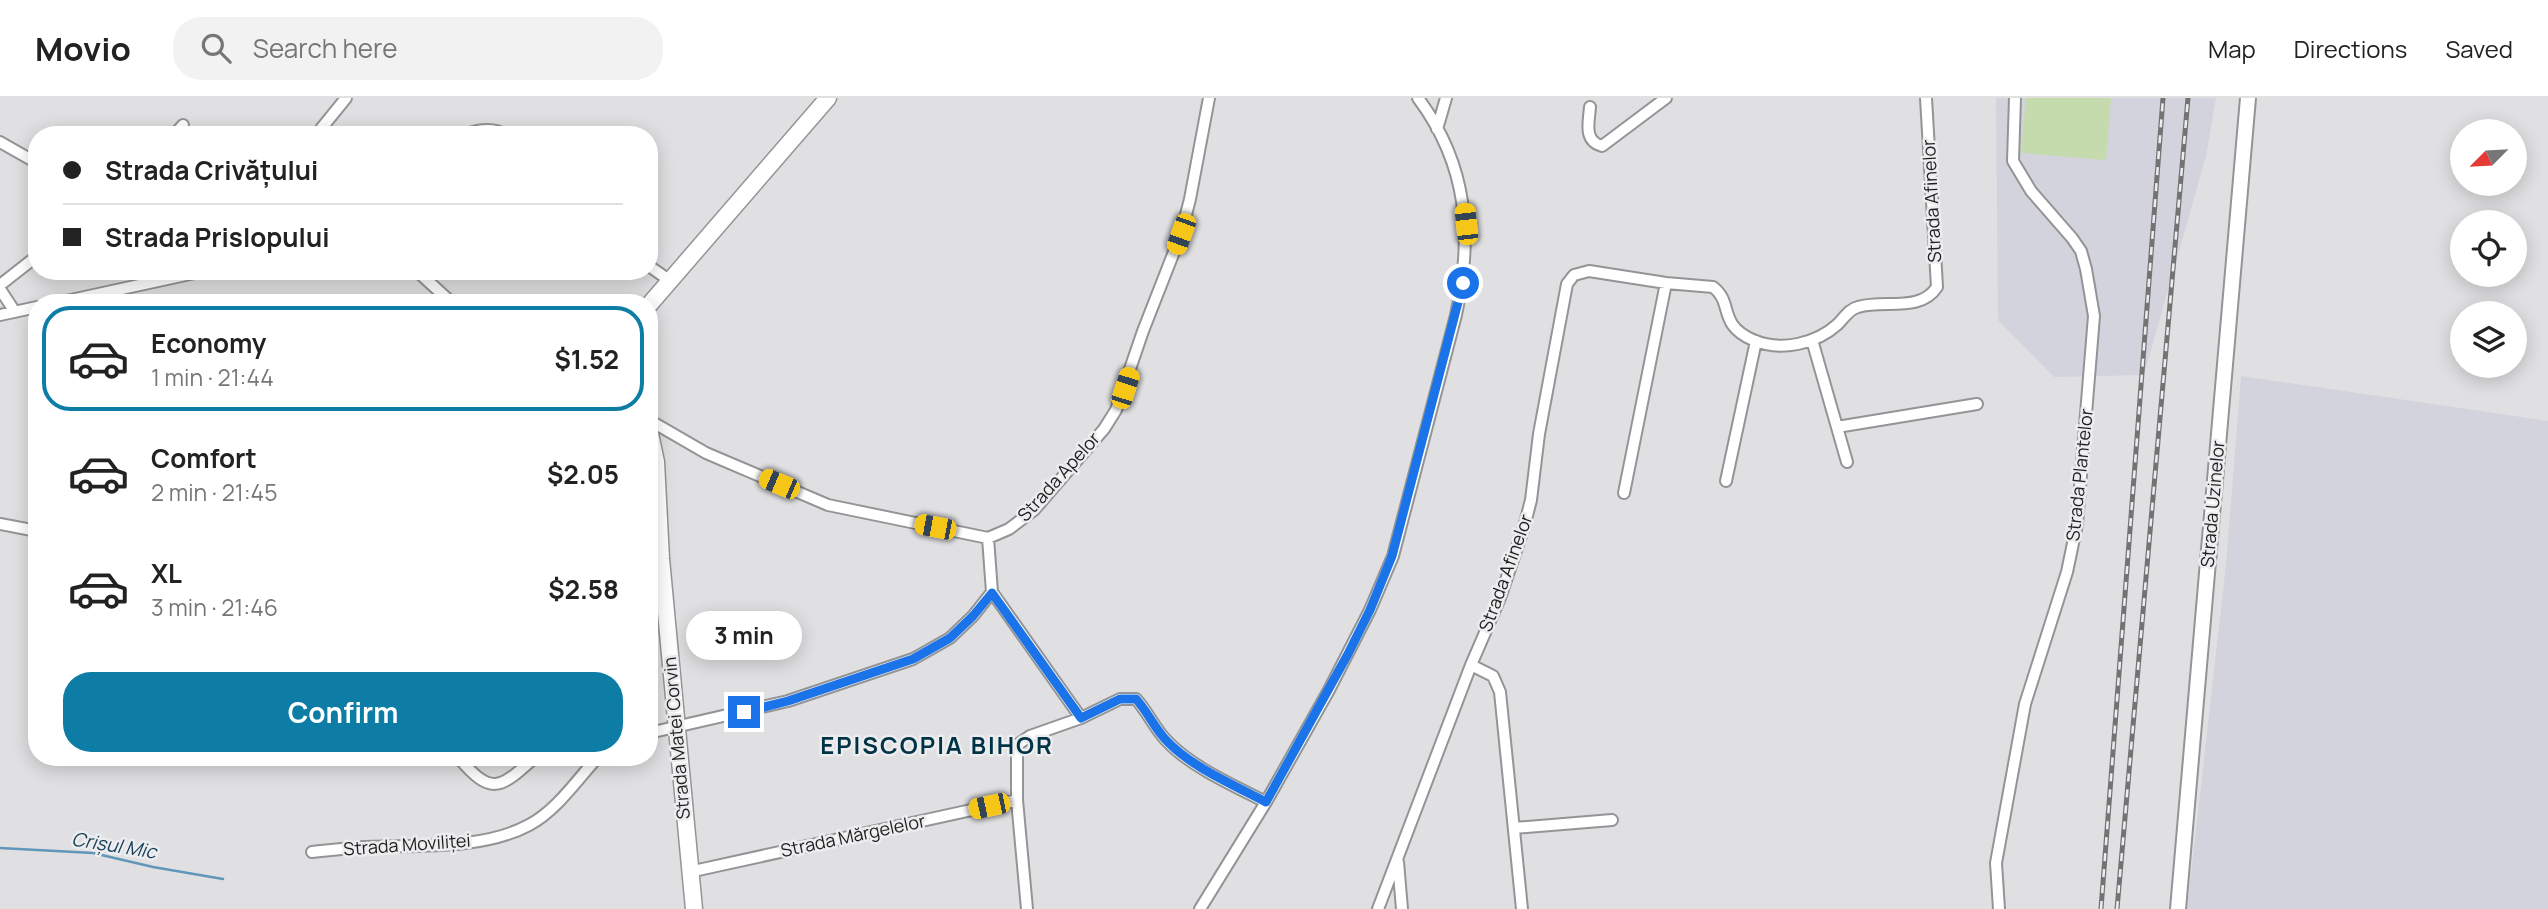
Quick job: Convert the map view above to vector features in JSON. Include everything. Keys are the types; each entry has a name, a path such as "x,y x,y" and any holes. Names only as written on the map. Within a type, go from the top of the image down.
{"main road":[{"path":"658,294 828,98"},
{"name":"Strada Matei Corvin","path":"658,490 694,909"},
{"name":"Strada Matei Corvin","path":"685,909 690,876"}],"street":[{"path":"323,126 346,98"},
{"name":"Strada Apelor","path":"988,538 1009,529 1034,509 1104,429 1116,410 1181,234 1209,98"},
{"path":"1200,909 1266,802 1354,643 1392,556 1463,283 1466,224 1464,200 1456,173 1437,129 1418,98"},
{"path":"1437,129 1446,98"},
{"path":"1590,107 1589,138 1593,143 1602,146 1666,98"},
{"name":"Strada Afinelor","path":"1378,909 1471,665 1500,598 1524,527 1531,500 1539,434 1567,284 1574,275 1589,271 1713,288 1724,301 1728,320 1734,327 1756,341 1788,346 1812,340 1827,332 1854,308 1922,301 1932,295 1937,287 1926,98"},
{"name":"Strada Plantelor","path":"1999,909 1996,863 2025,704 2067,572 2077,523 2094,316 2081,251 2031,191 2013,161 2015,98"},
{"name":"Strada Uzinelor","path":"2178,909 2248,98"},
{"path":"0,142 28,158"},
{"path":"15,312 0,287 28,264"},
{"path":"658,272 669,280"},
{"path":"98,294 163,280"},
{"path":"427,280 442,294"},
{"path":"1624,494 1666,283"},
{"path":"0,315 28,309"},
{"path":"1812,340 1847,462"},
{"path":"1726,481 1756,341"},
{"path":"1837,428 1977,404"},
{"path":"658,425 706,453 828,505 988,538 992,593 1081,718"},
{"path":"0,524 28,529"},
{"path":"658,731 788,701 913,659 950,638 992,593"},
{"path":"658,606 666,604"},
{"path":"1471,665 1493,676 1498,683 1522,909"},
{"path":"1027,909 1017,800 1017,746 1030,736 1081,718 1120,699 1136,699 1174,748 1236,787 1266,802"},
{"path":"466,766 474,776 488,784 499,784 512,778 525,766"},
{"name":"Strada Moviliței","path":"312,852 363,847 457,844 509,834 530,825 547,813 590,766"},
{"name":"Strada Mărgelelor","path":"690,876 1017,800"},
{"path":"1514,828 1612,820"},
{"path":"1398,859 1402,909"}],"shaded area":[{"path":"1996,98 2216,98 2206,156 2144,375 2054,377 1998,320"},
{"path":"2241,376 2548,421 2548,909 2187,909 2226,565"}],"green space":[{"path":"2026,98 2111,98 2106,160 2021,153"}],"waterway":[{"name":"Crișul Mic","path":"0,848 93,853 223,879"}],"railway":[{"path":"2101,909 2163,98"},
{"path":"2117,909 2188,98"}],"district":[{"name":"EPISCOPIA BIHOR","path":"937,746"}],"route":[{"path":"744,712 788,701 913,659 950,638 992,593 1081,718 1120,699 1136,699 1174,748 1236,787 1266,802 1348,654 1392,556 1463,283"}]}
